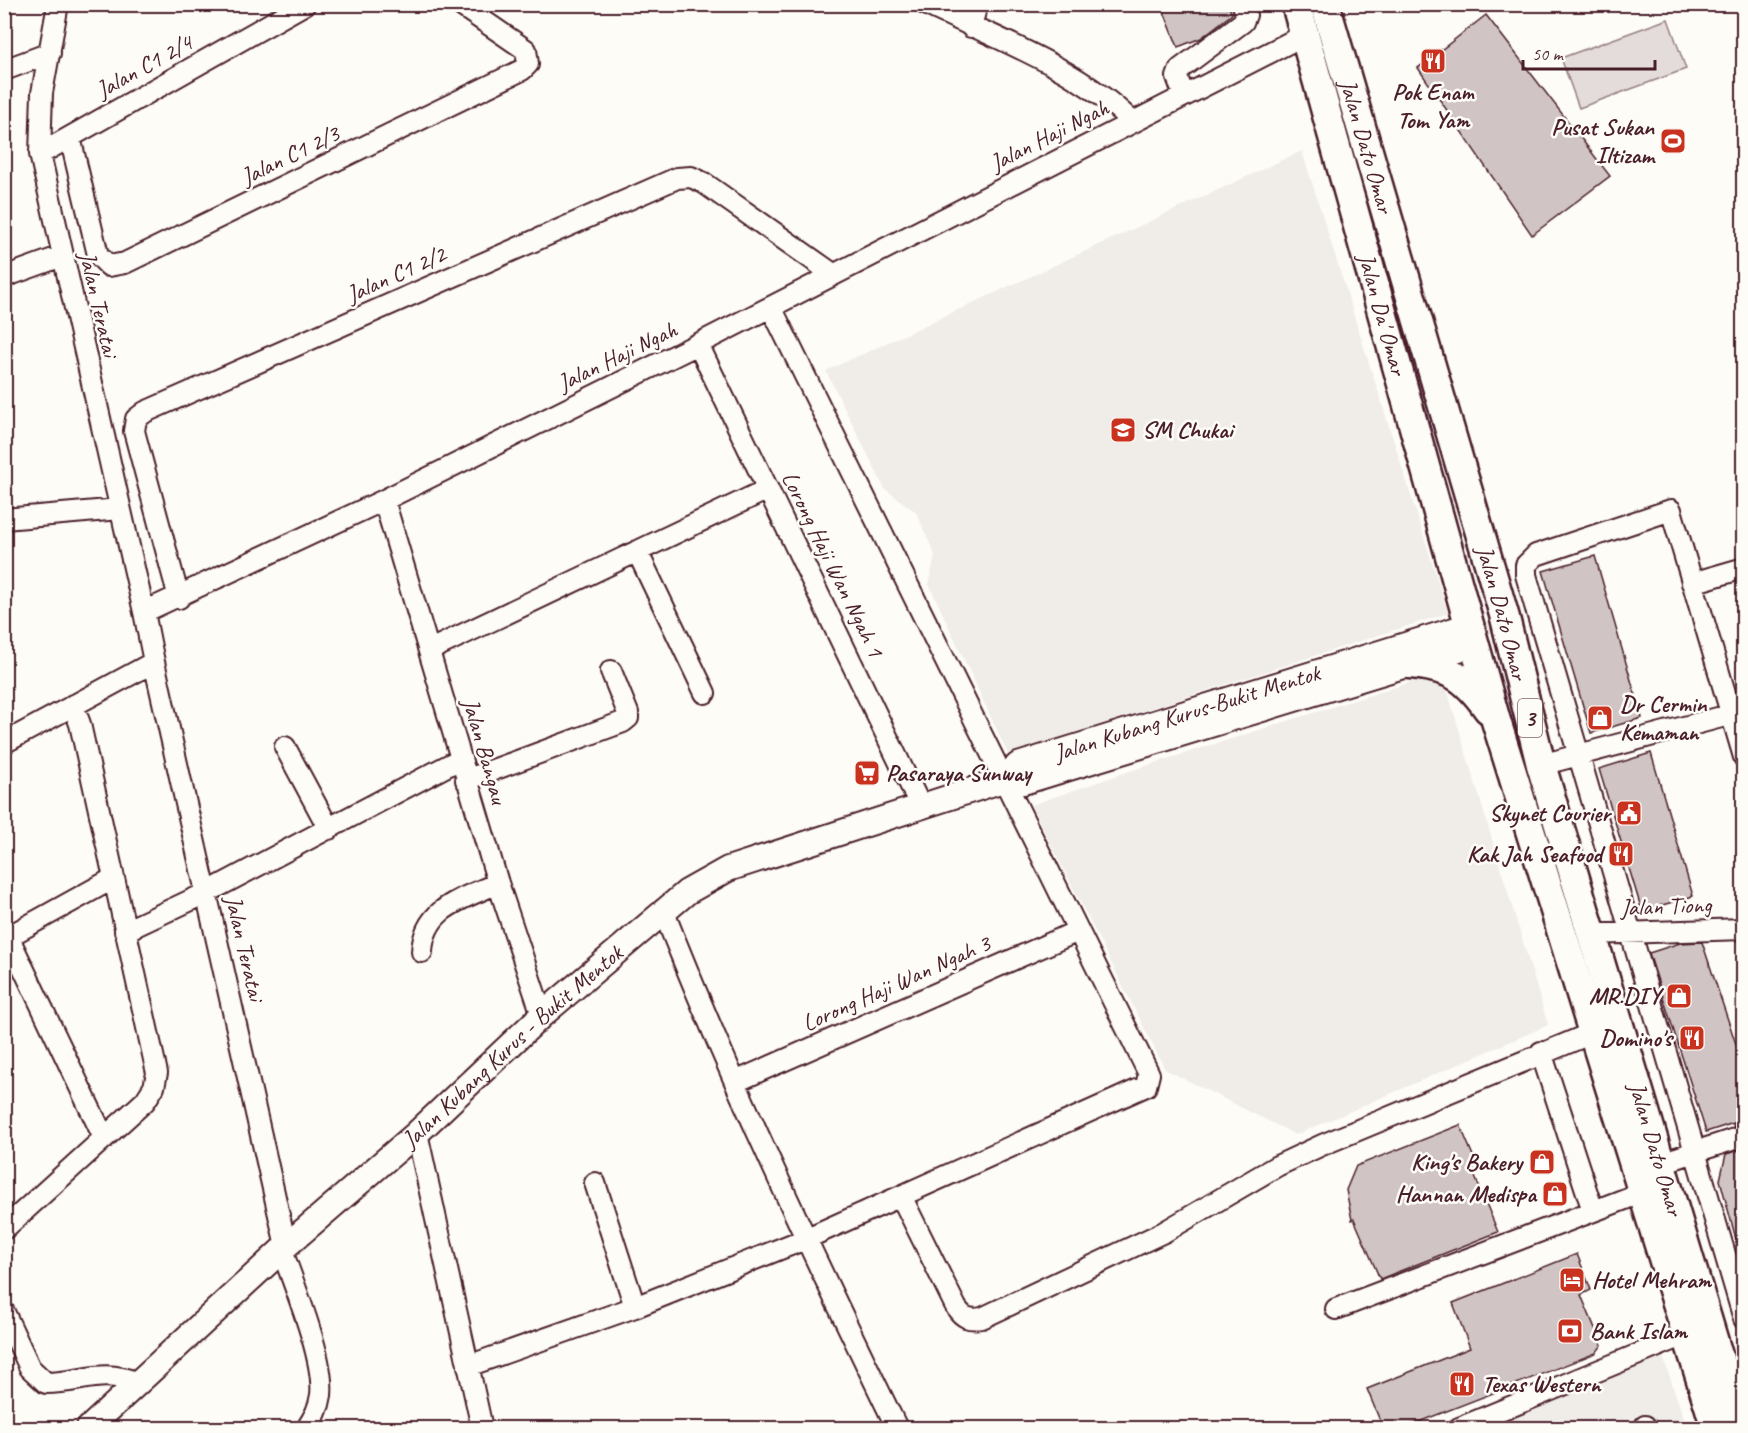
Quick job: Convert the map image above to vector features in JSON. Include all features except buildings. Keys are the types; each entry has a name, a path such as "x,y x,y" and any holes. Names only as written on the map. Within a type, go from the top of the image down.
{"highway":[{"name":"Jalan Da' Omar","path":"1296,4 1478,633"},
{"name":"Jalan Dato Omar","path":"1325,4 1505,618 1541,765 1742,1428"},
{"path":"1451,430 1451,453 1455,475 1490,606 1478,633 1502,648 1541,765"},
{"name":"Jalan Dato Omar","path":"1478,633 1496,721 1685,1335 1716,1428"},
{"path":"1409,664 1438,666 1464,680 1496,721"}],"main road":[{"name":"Jalan Kubang Kurus-Bukit Mentok","path":"1003,780 1023,782 1409,664 1478,633"},
{"name":"Jalan Kubang Kurus-Bukit Mentok","path":"1003,780 1018,765 1478,633"},
{"name":"Jalan Kubang Kurus - Bukit Mentok","path":"89,1428 284,1248 417,1133 542,1015 663,910 696,886 728,869 1003,780"}],"street":[{"name":"Jalan Teratai","path":"58,4 41,102 40,153 144,612"},
{"name":"Jalan C1 2/4","path":"40,153 305,4"},
{"name":"Jalan C1 2/3","path":"70,137 98,255 109,266 125,263 522,70 528,64 526,50 459,4"},
{"path":"925,4 1084,82 1110,99 1131,121"},
{"path":"971,27 976,4"},
{"path":"1184,96 1177,77 1180,69 1243,22 1246,15 1243,4"},
{"name":"Jalan Haji Ngah","path":"144,612 180,598 384,500 698,344 1304,34"},
{"path":"4,70 50,53"},
{"name":"Jalan C1 2/2","path":"180,598 134,430 136,419 145,412 677,178 691,177 704,183 833,274"},
{"path":"4,277 62,256"},
{"path":"468,1366 635,1307 805,1239 1146,1086 1149,1081 1149,1074 771,307"},
{"name":"Lorong Haji Wan Ngah 1","path":"698,344 921,807"},
{"path":"430,650 768,489"},
{"name":"Jalan Bangau","path":"384,500 430,650 466,780 542,1015"},
{"path":"4,519 120,509"},
{"path":"1743,757 1737,712 1692,583 1671,510 1536,555 1526,565 1526,575 1743,1319"},
{"path":"638,551 705,693"},
{"path":"1692,583 1743,567"},
{"path":"4,743 154,662 144,612"},
{"name":"Jalan Teratai","path":"154,662 284,1248 316,1356 321,1392 318,1412 307,1428"},
{"path":"466,780 623,722 628,718 628,713 611,671"},
{"path":"4,1229 145,1101 154,1087 157,1073 74,705"},
{"path":"1541,765 1737,712"},
{"path":"285,747 329,829"},
{"path":"125,931 206,893 460,759"},
{"path":"104,1138 6,938 114,878"},
{"path":"422,952 423,935 433,917 454,903 498,883"},
{"path":"663,910 735,1082 805,1239 897,1428"},
{"name":"Jalan Tiong","path":"1591,934 1743,929"},
{"name":"Lorong Haji Wan Ngah 3","path":"735,1082 1078,931"},
{"path":"901,1196 956,1307 962,1316 970,1320 982,1318 1164,1232 1277,1166 1322,1145 1592,1033"},
{"path":"1541,1053 1593,1211"},
{"path":"417,1133 482,1428"},
{"path":"1661,1163 1743,1136"},
{"path":"595,1183 635,1307"},
{"path":"1336,1309 1641,1193"},
{"path":"4,1312 30,1368 46,1383 118,1374 138,1383"},
{"path":"1460,1428 1635,1358 1685,1335"}],"shaded area":[{"path":"1668,19 1686,69 1579,108 1561,58"},
{"name":"SM Chukai","path":"1302,151 1448,613 1008,754 929,584 935,555 916,512 885,489 826,371"},
{"path":"1421,679 1447,690 1548,1025 1296,1135 1165,1069 1031,805 1139,768"},
{"path":"1661,1351 1687,1428 1460,1428"}],"place":[{"name":"Pok Enam Tom Yam","path":"1433,61"},
{"name":"Pusat Sukan Iltizam","path":"1673,141"},
{"name":"SM Chukai","path":"1123,430"},
{"name":"Dr Cermin Kemaman","path":"1600,718"},
{"name":"Pasaraya Sunway","path":"867,773"},
{"name":"Skynet Courier","path":"1629,813"},
{"name":"Kak Jah Seafood","path":"1621,854"},
{"name":"MR.DIY","path":"1679,996"},
{"name":"Domino's","path":"1692,1038"},
{"name":"King's Bakery","path":"1542,1162"},
{"name":"Hannan Medispa","path":"1555,1194"},
{"name":"Hotel Mehram","path":"1572,1280"},
{"name":"Bank Islam","path":"1570,1331"},
{"name":"Texas Western","path":"1462,1384"}]}
